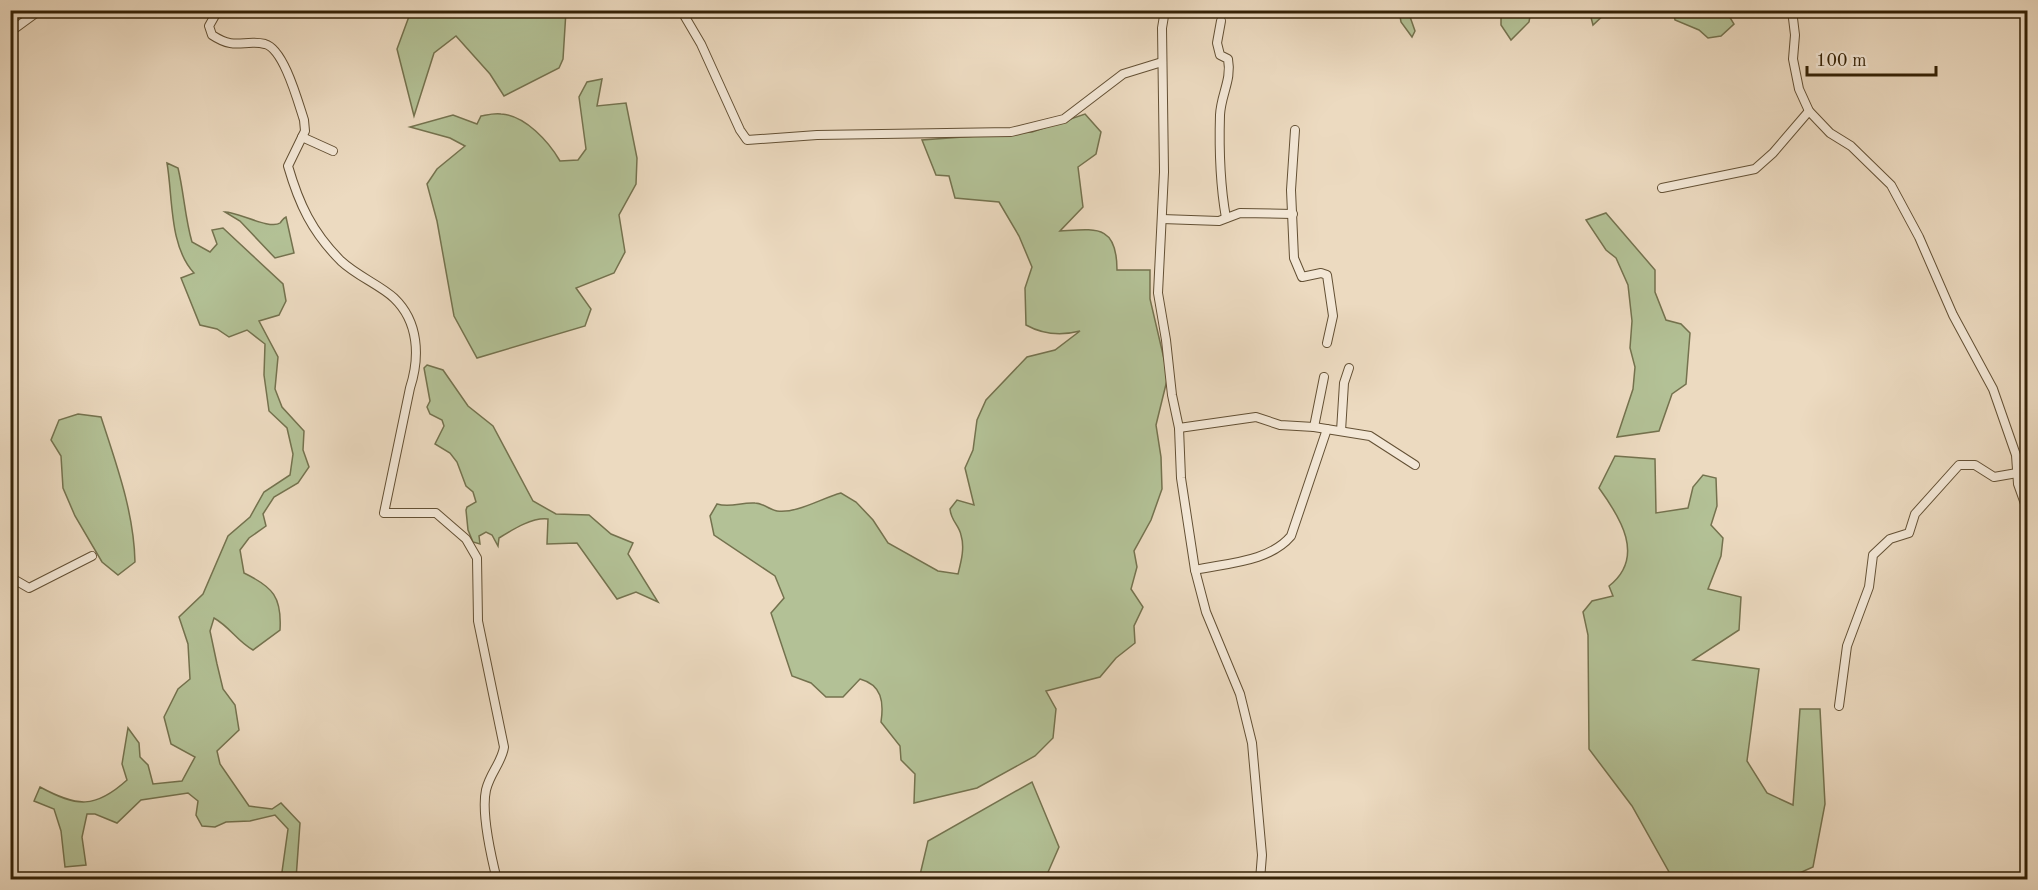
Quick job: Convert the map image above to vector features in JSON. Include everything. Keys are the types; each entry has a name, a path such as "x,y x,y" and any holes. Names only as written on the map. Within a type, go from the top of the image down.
{"street":[{"path":"10,32 40,10"},
{"path":"218,10 209,26 212,35 224,43 264,44 279,53 304,120 305,131 288,166 306,219 351,270 393,297 409,317 417,345 416,373 410,388 384,513 436,513 466,539 477,558 478,621 504,747 501,760 492,770 484,801 496,879"},
{"path":"681,10 701,44 740,130 747,140 817,135 1011,132 1064,118 1123,74 1162,62"},
{"path":"1165,10 1162,28 1164,172 1158,293 1172,395 1179,428 1181,478 1195,570 1206,612 1240,694 1250,732 1262,855 1260,879"},
{"path":"1792,10 1795,34 1793,59 1799,88 1809,111 1890,184 1923,245 1953,315 1993,390 2016,455 2017,473 2028,512"},
{"path":"1221,21 1217,46 1220,55 1228,59 1230,75 1221,110 1222,134 1218,150 1226,218"},
{"path":"1662,188 1755,169 1773,153 1809,111"},
{"path":"1295,130 1291,186 1294,258 1300,274 1304,277 1323,273 1329,281 1334,316 1327,343"},
{"path":"302,137 333,151"},
{"path":"1162,219 1218,221 1240,213 1293,214"},
{"path":"1341,431 1344,383 1349,368"},
{"path":"1314,427 1324,377"},
{"path":"1179,428 1256,417 1280,425 1314,427 1372,437 1415,465"},
{"path":"1195,570 1263,555 1281,548 1291,536 1327,429"},
{"path":"1839,706 1847,646 1869,587 1871,559 1875,551 1890,539 1909,533 1915,514 1959,465 1975,465 1994,477 2017,473"},
{"path":"10,577 29,588 92,556"}],"green space":[{"path":"1589,10 1608,10 1608,11 1593,25"},
{"path":"411,11 566,11 563,59 559,68 504,96 490,74 456,36 434,53 414,116 397,49"},
{"path":"1399,11 1408,11 1415,31 1412,37 1401,22"},
{"path":"1498,11 1531,11 1529,22 1511,40 1501,25 1501,14"},
{"path":"1673,11 1731,11 1729,16 1734,24 1721,36 1708,38 1699,30 1675,20"},
{"path":"602,79 597,106 626,103 637,158 636,184 619,215 625,252 614,273 576,288 591,309 585,326 477,358 454,316 437,221 427,184 437,169 465,146 450,138 410,127 453,115 477,124 481,116 496,114 510,116 519,119 535,131 550,146 560,161 578,160 586,149 579,97 587,82"},
{"path":"1085,114 1101,132 1096,154 1078,167 1083,207 1060,231 1094,230 1102,232 1113,244 1117,270 1150,270 1150,299 1168,376 1156,425 1161,457 1162,489 1151,520 1134,551 1137,567 1131,589 1143,607 1134,626 1135,643 1116,658 1100,677 1046,691 1056,709 1053,738 1035,756 977,788 914,803 915,774 901,760 900,746 881,722 882,708 877,690 873,685 860,679 843,697 826,697 811,683 792,676 771,613 784,598 775,576 714,535 710,516 717,504 758,503 774,510 784,511 801,508 841,493 856,502 873,520 888,543 938,571 958,574 963,545 950,509 957,500 974,505 965,468 973,450 977,420 986,400 1027,357 1055,350 1080,331 1053,334 1026,325 1025,288 1032,267 1019,236 999,202 955,198 949,176 936,175 922,140 1032,132"},
{"path":"167,163 178,168 192,242 210,252 217,244 212,230 223,228 283,284 286,301 279,315 259,321 278,357 275,389 282,407 304,431 303,450 309,467 298,483 274,497 263,514 266,526 249,538 240,550 244,573 262,583 274,594 279,609 280,630 253,650 214,618 210,631 223,689 235,705 239,730 217,751 220,764 249,806 272,809 281,803 300,823 296,879 281,879 288,829 275,815 250,821 226,822 215,827 202,826 196,815 198,801 188,793 141,800 117,823 95,814 87,814 82,837 86,865 65,867 61,831 54,809 34,801 40,787 65,798 85,802 105,796 116,789 127,780 122,764 128,728 139,743 140,757 148,765 153,784 182,781 195,757 171,744 164,717 178,689 190,679 188,644 179,617 203,594 228,536 250,517 264,492 290,475 293,454 287,428 269,411 264,375 265,344 247,330 229,337 217,329 200,325 181,278 194,273 186,262 176,236"},
{"path":"225,212 275,225 286,217 294,253 275,258 240,221"},
{"path":"1606,213 1655,270 1655,292 1666,320 1681,324 1690,333 1686,384 1672,394 1659,431 1617,437 1633,389 1635,367 1630,348 1632,321 1628,285 1616,258 1606,250 1586,220"},
{"path":"427,365 443,370 468,406 493,426 533,501 556,514 589,515 611,534 633,543 628,554 658,602 636,592 617,599 577,543 547,544 548,519 535,520 516,528 499,538 498,546 492,535 486,532 479,536 480,544 473,542 468,530 466,510 476,502 473,492 466,486 457,462 450,453 435,444 444,426 442,420 430,414 427,407 430,401 424,368"},
{"path":"78,414 101,417 128,506 135,562 118,575 102,562 75,516 63,488 61,456 51,440 59,420"},
{"path":"1615,456 1655,459 1656,513 1688,508 1693,487 1703,475 1716,478 1717,506 1711,525 1723,538 1721,556 1708,589 1741,597 1739,630 1693,660 1759,669 1747,761 1767,793 1793,805 1800,709 1820,709 1825,804 1813,867 1786,879 1673,879 1632,806 1589,749 1588,635 1583,612 1592,601 1613,596 1609,586 1620,575 1626,563 1628,550 1626,537 1615,511 1599,488"},
{"path":"1032,782 1059,847 1045,879 919,879 928,841"}]}
